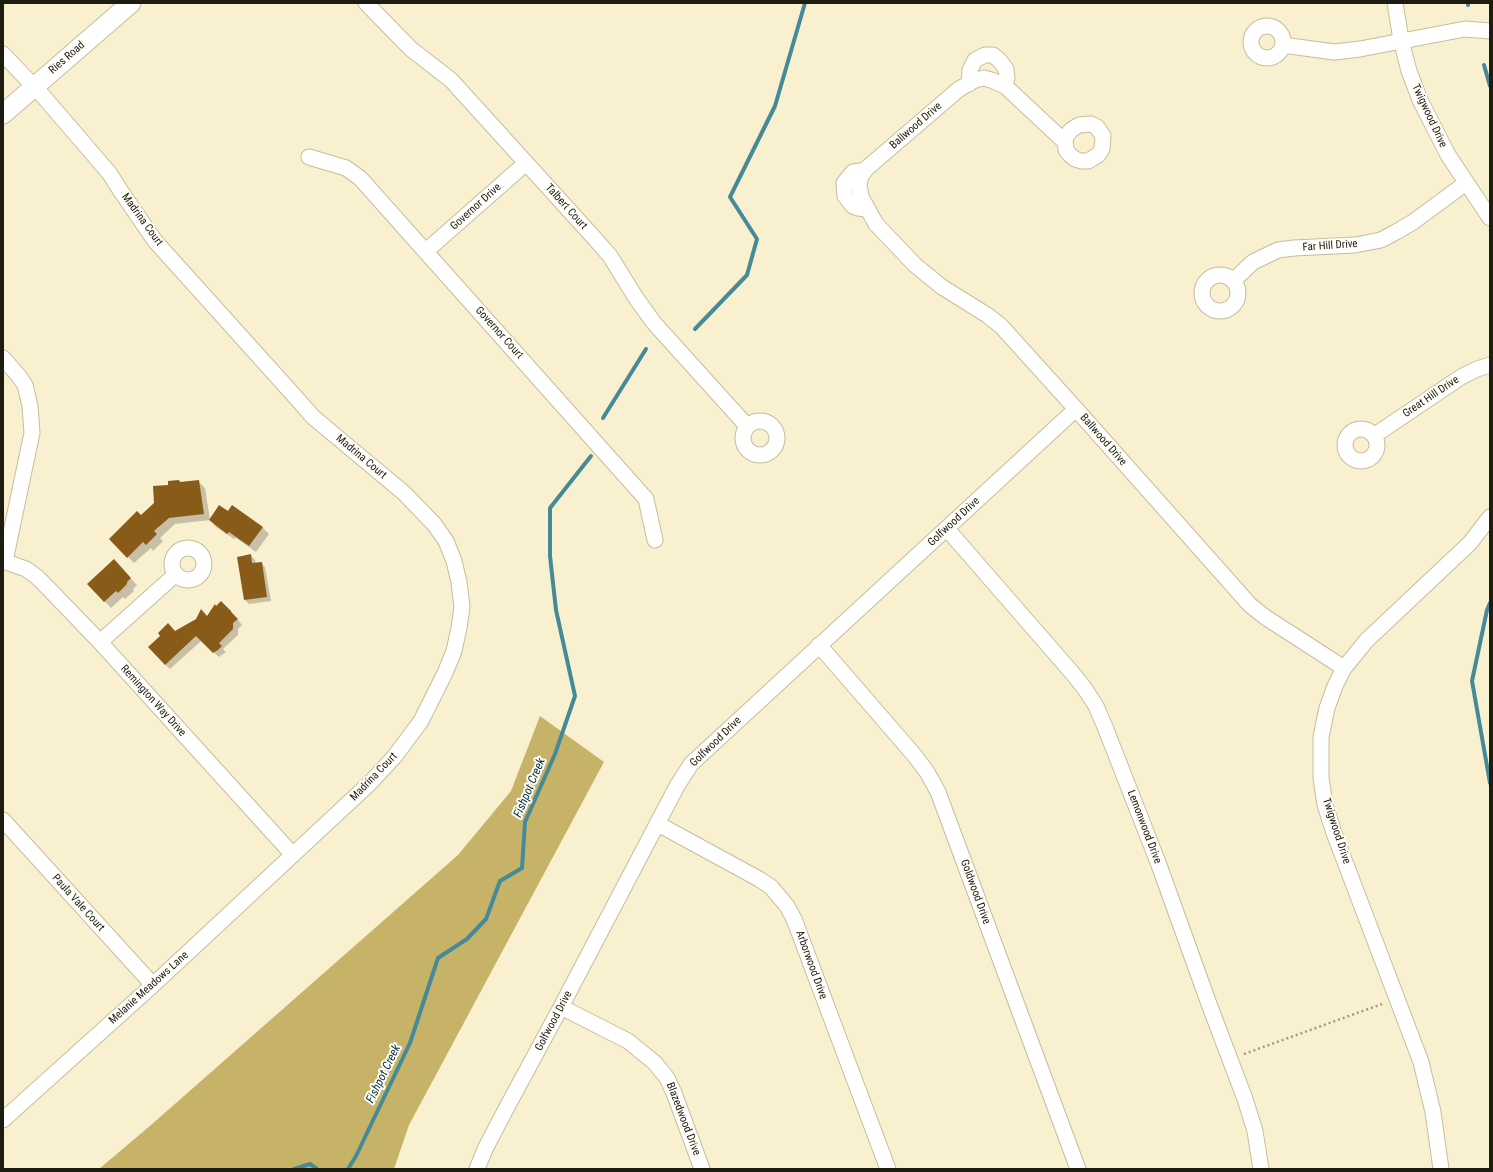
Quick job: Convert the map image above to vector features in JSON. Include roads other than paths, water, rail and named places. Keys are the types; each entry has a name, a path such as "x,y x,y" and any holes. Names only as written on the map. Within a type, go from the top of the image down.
{"street":[{"name":"Ries Road","path":"3,114 131,3"},
{"name":"Talbert Court","path":"366,3 411,49 452,80 610,256 636,298 654,323 747,426"},
{"name":"Twigwood Drive","path":"1395,3 1401,40 1420,100 1448,156 1490,218"},
{"path":"1283,45 1334,52 1360,49 1465,29 1490,31"},
{"name":"Madrina Court","path":"3,54 34,86 110,174 155,241 313,417 404,493 434,524 446,541 454,561 459,582 462,607 459,628 454,651 434,698 406,742 387,765 293,854"},
{"path":"969,84 970,70 975,60 985,55 993,55 1006,69 1007,78 1005,86"},
{"name":"Ballwood Drive","path":"1064,142 1005,86 984,78 975,80 959,89 865,171 861,176 859,184 861,197 866,209 876,224 915,265 942,287 987,315 1001,326 1250,605 1265,617 1344,668"},
{"name":"Governor Court","path":"309,157 346,168 360,178 426,251 646,499 655,540"},
{"name":"Governor Drive","path":"426,251 526,163"},
{"name":"Far Hill Drive","path":"1234,280 1253,262 1278,250 1355,246 1381,240 1413,222 1466,182"},
{"path":"3,358 25,385 30,406 32,432 4,561"},
{"name":"Great Hill Drive","path":"1375,435 1460,377 1490,365"},
{"name":"Golfwood Drive","path":"477,1169 485,1149 507,1107 677,786 691,764 1076,409"},
{"name":"Twigwood Drive","path":"1441,1169 1433,1112 1421,1062 1334,833 1325,805 1321,778 1321,737 1327,708 1335,686 1344,668 1367,640 1470,543 1490,517"},
{"name":"Lemonwood Drive","path":"947,529 1074,675 1096,706 1159,865 1206,996 1245,1098 1255,1131 1261,1169"},
{"name":"Remington Way Drive","path":"4,561 26,569 37,577 100,642 293,854"},
{"path":"100,642 176,574"},
{"name":"Goldwood Drive","path":"819,645 915,756 927,772 938,792 1078,1169"},
{"name":"Paula Vale Court","path":"3,820 153,985"},
{"name":"Arborwood Drive","path":"658,824 759,879 771,887 787,906 794,919 888,1169"},
{"name":"Melanie Meadows Lane","path":"3,1120 153,985 293,854"},
{"name":"Blazedwood Drive","path":"561,1007 628,1041 656,1063 667,1078 674,1094 702,1169"}],"waterway":[{"path":"695,329 747,275 757,239 730,197 775,106 805,3"},
{"path":"1484,65 1490,86"},
{"path":"603,418 646,349"},
{"name":"Fishpot Creek","path":"348,1169 356,1156 410,1043 438,958 467,939 486,919 500,881 522,868 525,822 555,754 575,696 556,610 550,556 550,508 591,456"},
{"path":"1490,603 1487,610 1472,681 1490,783"},
{"path":"294,1169 310,1164 317,1169"}]}
